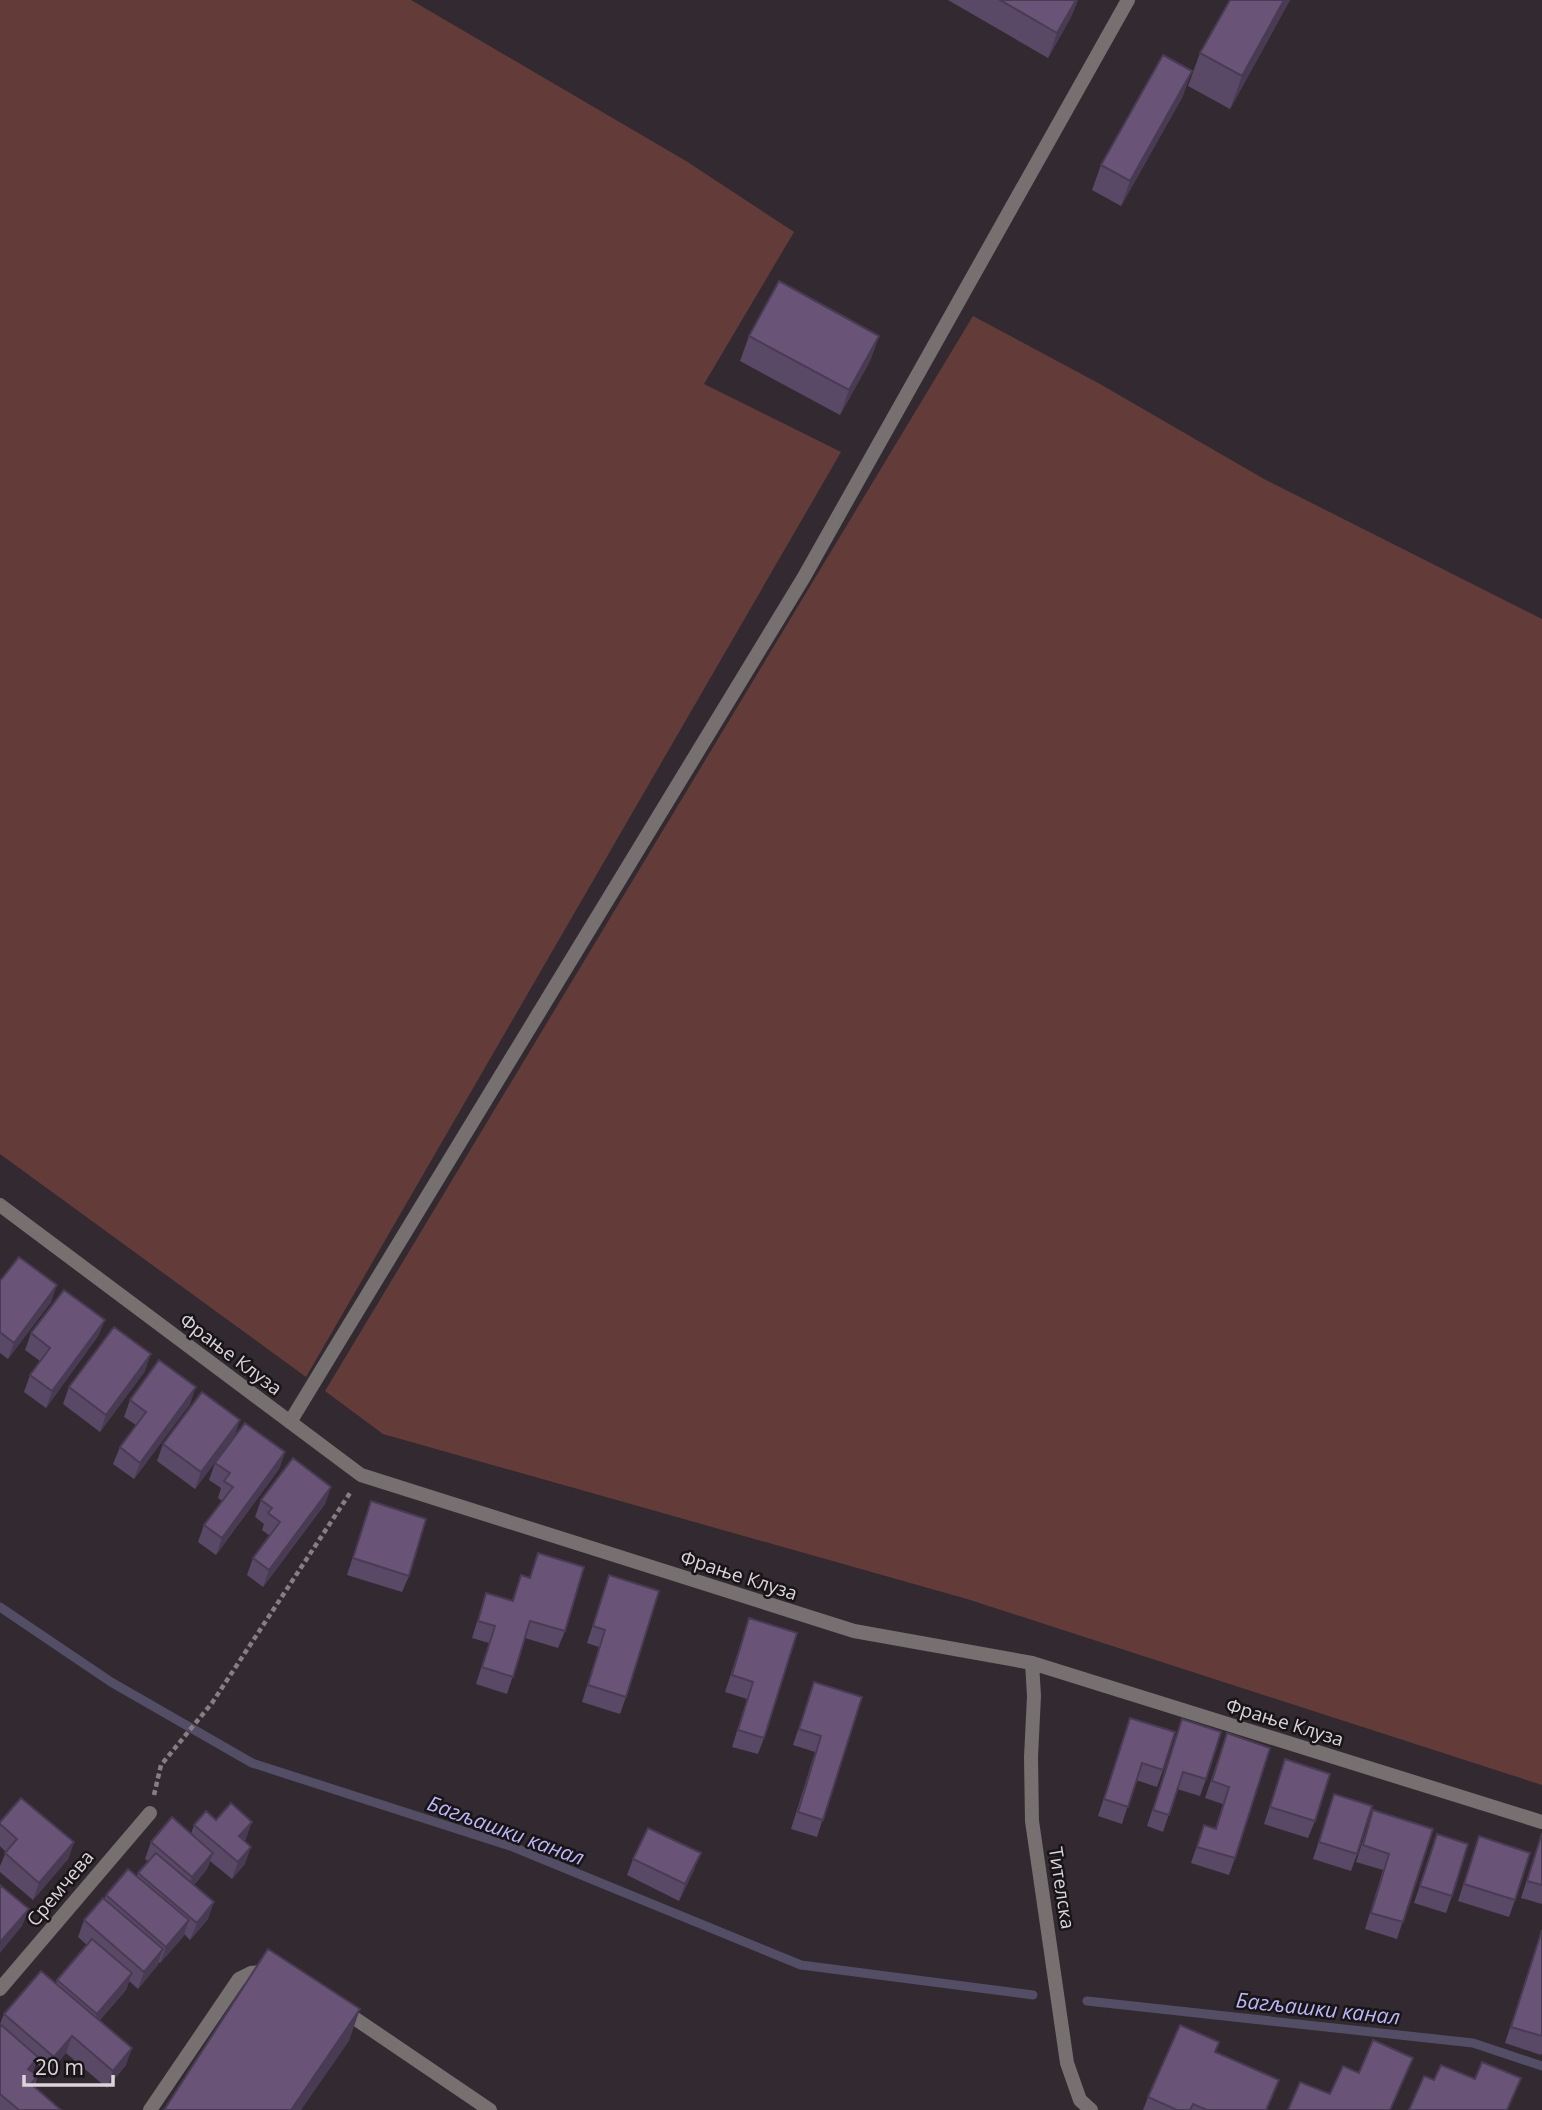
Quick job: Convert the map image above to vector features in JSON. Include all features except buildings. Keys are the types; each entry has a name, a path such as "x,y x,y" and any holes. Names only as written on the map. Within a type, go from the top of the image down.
{"street":[{"path":"290,1422 804,577 1128,0"},
{"name":"Фрање Клуза","path":"0,1205 361,1475 854,1631 1032,1663 1542,1822"},
{"name":"Тителска","path":"1032,1663 1032,1821 1068,2063 1080,2099 1091,2110"},
{"name":"Сремчева","path":"0,1989 150,1813"},
{"path":"150,2110 239,1979 251,1973 265,1971 288,1973"},
{"path":"333,2004 491,2110"}],"path":[{"path":"150,1813 160,1765 212,1703 361,1475"}],"shaded area":[{"path":"0,0 411,0 686,161 794,232 704,384 841,452 306,1377 0,1154"},
{"path":"973,316 1100,384 1264,479 1542,619 1542,1785 967,1599 383,1434 325,1391"}],"waterway":[{"name":"Багљашки канал","path":"0,1607 111,1682 252,1763 513,1847 801,1965 1033,1995"},
{"name":"Багљашки канал","path":"1087,2001 1473,2043 1542,2066"}]}
